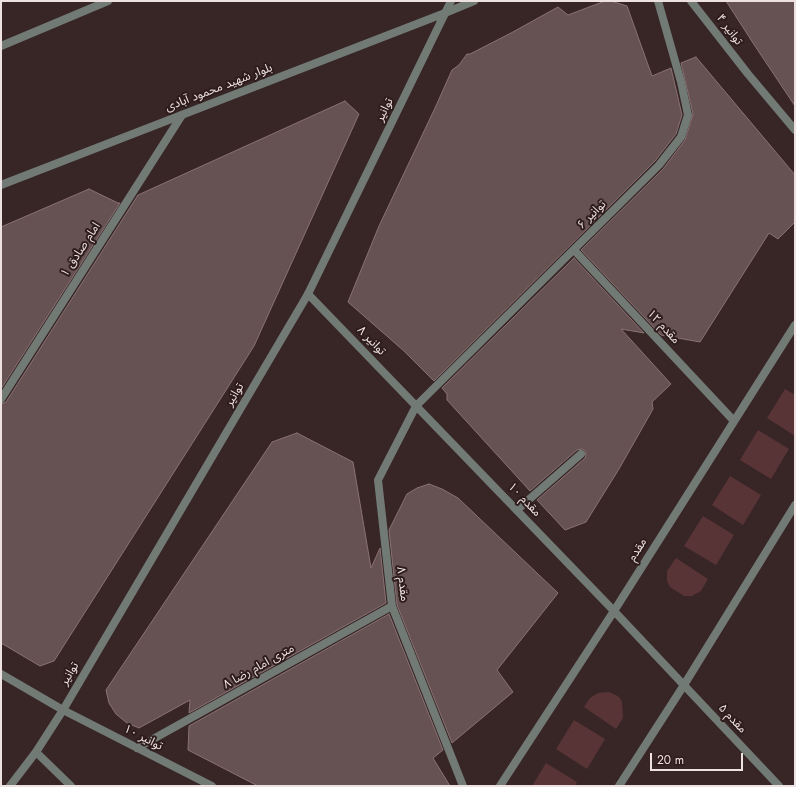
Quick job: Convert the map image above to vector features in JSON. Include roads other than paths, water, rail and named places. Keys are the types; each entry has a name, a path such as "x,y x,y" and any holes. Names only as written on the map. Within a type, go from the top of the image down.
{"street":[{"path":"1,46 108,1"},
{"name":"توانیر","path":"10,786 36,752 63,710 308,294 451,1"},
{"name":"بلوار شهید محمود آبادی","path":"1,185 445,14 474,1"},
{"name":"توانیر ۶","path":"416,406 659,165 681,138 688,115 681,82 658,1"},
{"name":"توانیر ۴","path":"691,1 748,74 795,130"},
{"name":"امام صادق ۱","path":"1,399 182,115"},
{"name":"مقدم ۱۲","path":"574,250 734,421"},
{"name":"توانیر ۸","path":"308,294 416,406"},
{"name":"مقدم","path":"500,786 614,611 795,325"},
{"name":"مقدم ۱۰","path":"416,406 684,685"},
{"name":"مقدم ۸","path":"416,406 378,480 392,606 463,786"},
{"path":"516,510 581,454"},
{"path":"619,786 684,685 795,505"},
{"name":"۸ متری امام رضا","path":"137,748 392,606"},
{"name":"توانیر ۱۰","path":"1,674 63,710 212,786"},
{"name":"مقدم ۵","path":"684,685 779,786"},
{"path":"36,752 70,786"}]}
